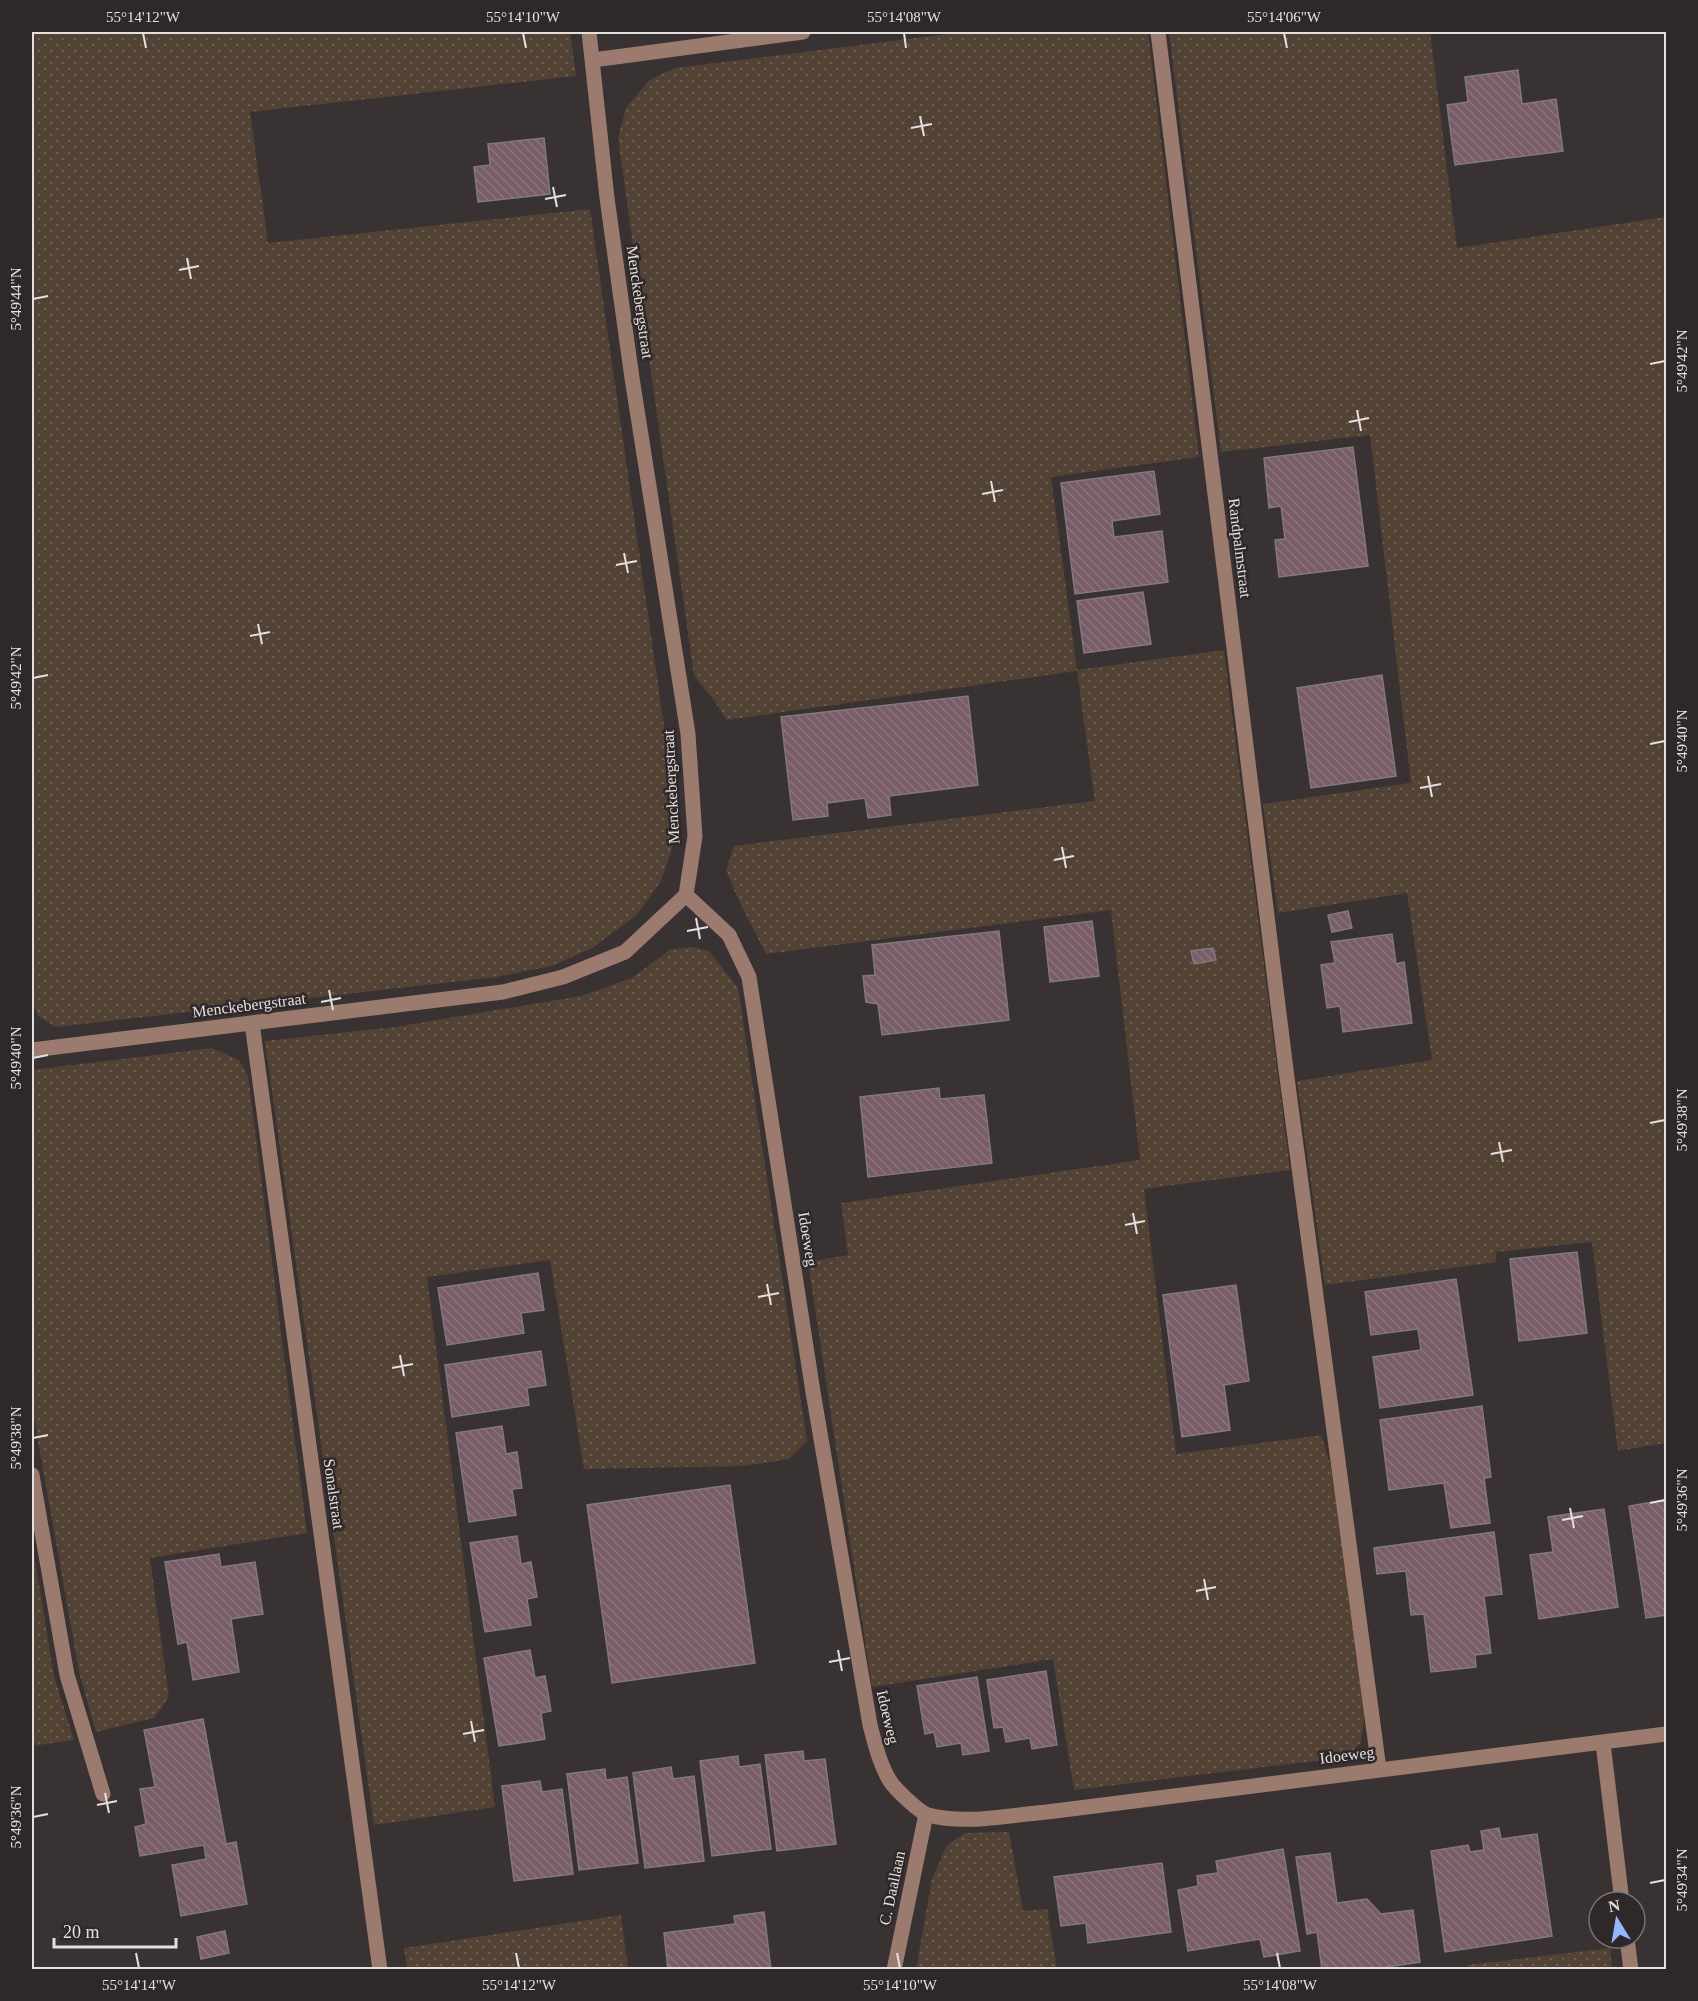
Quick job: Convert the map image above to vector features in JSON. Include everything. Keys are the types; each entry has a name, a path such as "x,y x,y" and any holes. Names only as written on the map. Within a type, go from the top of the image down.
{"street":[{"name":"Menckebergstraat","path":"32,1050 503,992 563,977 625,952 686,895 695,836 688,734 632,378 612,232 589,32"},
{"path":"593,60 803,32"},
{"name":"Randpalmstraat","path":"1158,32 1286,1070 1379,1769"},
{"name":"Idoeweg","path":"686,895 729,935 749,977 813,1392 870,1725 879,1758 891,1782 926,1814 966,1820 1036,1813 1666,1734"},
{"name":"Sonalstraat","path":"252,1023 381,1970"},
{"path":"32,1475 67,1675 104,1794"},
{"path":"1602,1743 1620,1890"},
{"name":"C. Daallaan","path":"894,1970 926,1814"},
{"path":"1628,1950 1631,1970"}],"shaded area":[{"path":"32,32 570,32 576,76 250,112 268,243 590,209 675,803 672,849 661,881 637,915 592,948 552,966 496,977 56,1027 38,1016 32,1000"},
{"path":"963,32 1148,32 1199,457 1051,477 1077,670 1224,650 1290,1170 1144,1189 1176,1454 1321,1435 1331,1467 1365,1714 1361,1742 1347,1757 1074,1790 1053,1659 872,1687 808,1262 848,1255 841,1203 1140,1160 1111,910 766,954 726,870 734,846 1095,801 1077,671 727,720 694,676 618,138 626,108 649,80 675,68"},
{"path":"1169,32 1430,32 1457,248 1666,217 1666,1443 1618,1451 1592,1242 1496,1252 1496,1262 1325,1285 1297,1081 1432,1060 1407,893 1278,913 1263,804 1411,783 1370,435 1221,452"},
{"path":"692,947 709,951 738,988 807,1441 789,1459 744,1466 584,1469 550,1260 427,1277 495,1807 374,1825 265,1041 395,1027 581,996 632,978 671,949"},
{"path":"212,1048 239,1060 248,1076 307,1533 150,1558 169,1697 154,1718 96,1732 79,1672 32,1407 32,1070"},
{"path":"32,1542 54,1676 74,1740 32,1746"},
{"path":"1009,1832 1023,1911 1047,1909 1057,1969 916,1969 932,1879 947,1845 966,1833"},
{"path":"621,1915 628,1969 407,1969 404,1948"},
{"path":"1610,1950 1612,1969 1468,1970 1467,1965"}],"building":[{"path":"1518,70 1522,104 1556,99 1563,151 1455,165 1447,105 1468,102 1465,77"},
{"path":"544,138 550,194 478,202 474,167 490,165 488,144"},
{"path":"1353,447 1368,566 1279,577 1275,540 1285,539 1281,506 1269,508 1264,458"},
{"path":"1154,471 1160,514 1112,521 1114,537 1162,531 1168,582 1075,594 1061,483"},
{"path":"1143,592 1151,644 1084,653 1077,601"},
{"path":"1382,675 1396,776 1311,788 1297,688"},
{"path":"968,696 978,785 889,796 891,815 868,818 865,798 827,803 828,816 793,820 781,717"},
{"path":"1348,911 1352,928 1332,932 1328,915"},
{"path":"1092,921 1099,976 1050,982 1044,927"},
{"path":"999,931 1009,1020 882,1035 878,1004 866,1002 863,976 875,975 872,945"},
{"path":"1392,934 1396,964 1404,962 1412,1023 1343,1032 1340,1006 1327,1008 1321,965 1335,963 1331,942"},
{"path":"1213,948 1216,960 1194,964 1191,951"},
{"path":"939,1088 940,1099 984,1095 992,1163 868,1177 860,1097"},
{"path":"1577,1252 1587,1333 1519,1341 1510,1259"},
{"path":"538,1273 544,1310 521,1313 524,1333 447,1345 438,1288"},
{"path":"1456,1279 1473,1395 1380,1408 1373,1357 1421,1350 1418,1329 1371,1335 1365,1292"},
{"path":"1236,1285 1249,1381 1224,1385 1230,1430 1182,1437 1163,1295"},
{"path":"541,1351 546,1385 527,1388 529,1405 452,1417 445,1365"},
{"path":"1482,1406 1491,1477 1484,1478 1490,1523 1451,1528 1444,1483 1389,1490 1380,1420"},
{"path":"502,1426 506,1454 517,1452 522,1488 512,1489 516,1515 469,1522 456,1433"},
{"path":"730,1485 755,1663 612,1683 587,1505"},
{"path":"1666,1500 1666,1615 1646,1618 1629,1506"},
{"path":"1604,1509 1618,1607 1539,1619 1530,1555 1553,1552 1548,1517"},
{"path":"1494,1532 1502,1594 1484,1596 1491,1653 1475,1655 1476,1667 1431,1672 1424,1614 1411,1615 1406,1571 1377,1574 1374,1548"},
{"path":"517,1536 521,1564 531,1562 537,1597 527,1599 531,1625 485,1632 470,1543"},
{"path":"219,1554 221,1567 255,1562 263,1614 231,1619 239,1672 193,1680 187,1642 178,1644 165,1562"},
{"path":"530,1650 535,1678 545,1676 551,1711 541,1713 545,1739 499,1746 484,1658"},
{"path":"1046,1671 1057,1745 1032,1749 1030,1738 1006,1742 1003,1727 994,1728 987,1680"},
{"path":"977,1677 989,1751 963,1755 961,1743 937,1747 934,1732 925,1734 917,1686"},
{"path":"203,1719 226,1844 236,1842 247,1904 181,1916 172,1865 206,1859 204,1845 140,1856 135,1827 146,1824 140,1789 155,1787 144,1730"},
{"path":"803,1751 804,1761 825,1759 836,1844 777,1851 765,1755"},
{"path":"738,1756 739,1767 760,1764 771,1849 712,1856 700,1761"},
{"path":"671,1767 673,1779 694,1776 704,1861 645,1868 633,1773"},
{"path":"605,1769 606,1780 627,1777 638,1863 579,1870 567,1774"},
{"path":"540,1781 542,1792 562,1789 573,1874 514,1881 502,1786"},
{"path":"1499,1828 1501,1839 1537,1834 1552,1936 1445,1952 1431,1851 1468,1845 1470,1852 1484,1850 1481,1831"},
{"path":"1283,1849 1300,1951 1264,1957 1260,1939 1188,1951 1178,1890 1198,1886 1197,1876 1218,1873 1216,1861"},
{"path":"1330,1853 1337,1903 1367,1899 1381,1914 1413,1910 1420,1962 1367,1970 1322,1970 1317,1932 1307,1934 1296,1857"},
{"path":"1162,1863 1171,1932 1088,1943 1086,1923 1061,1926 1054,1877"},
{"path":"764,1912 771,1970 668,1970 664,1933 735,1924 734,1916"},
{"path":"225,1931 229,1953 201,1959 197,1937"}]}
